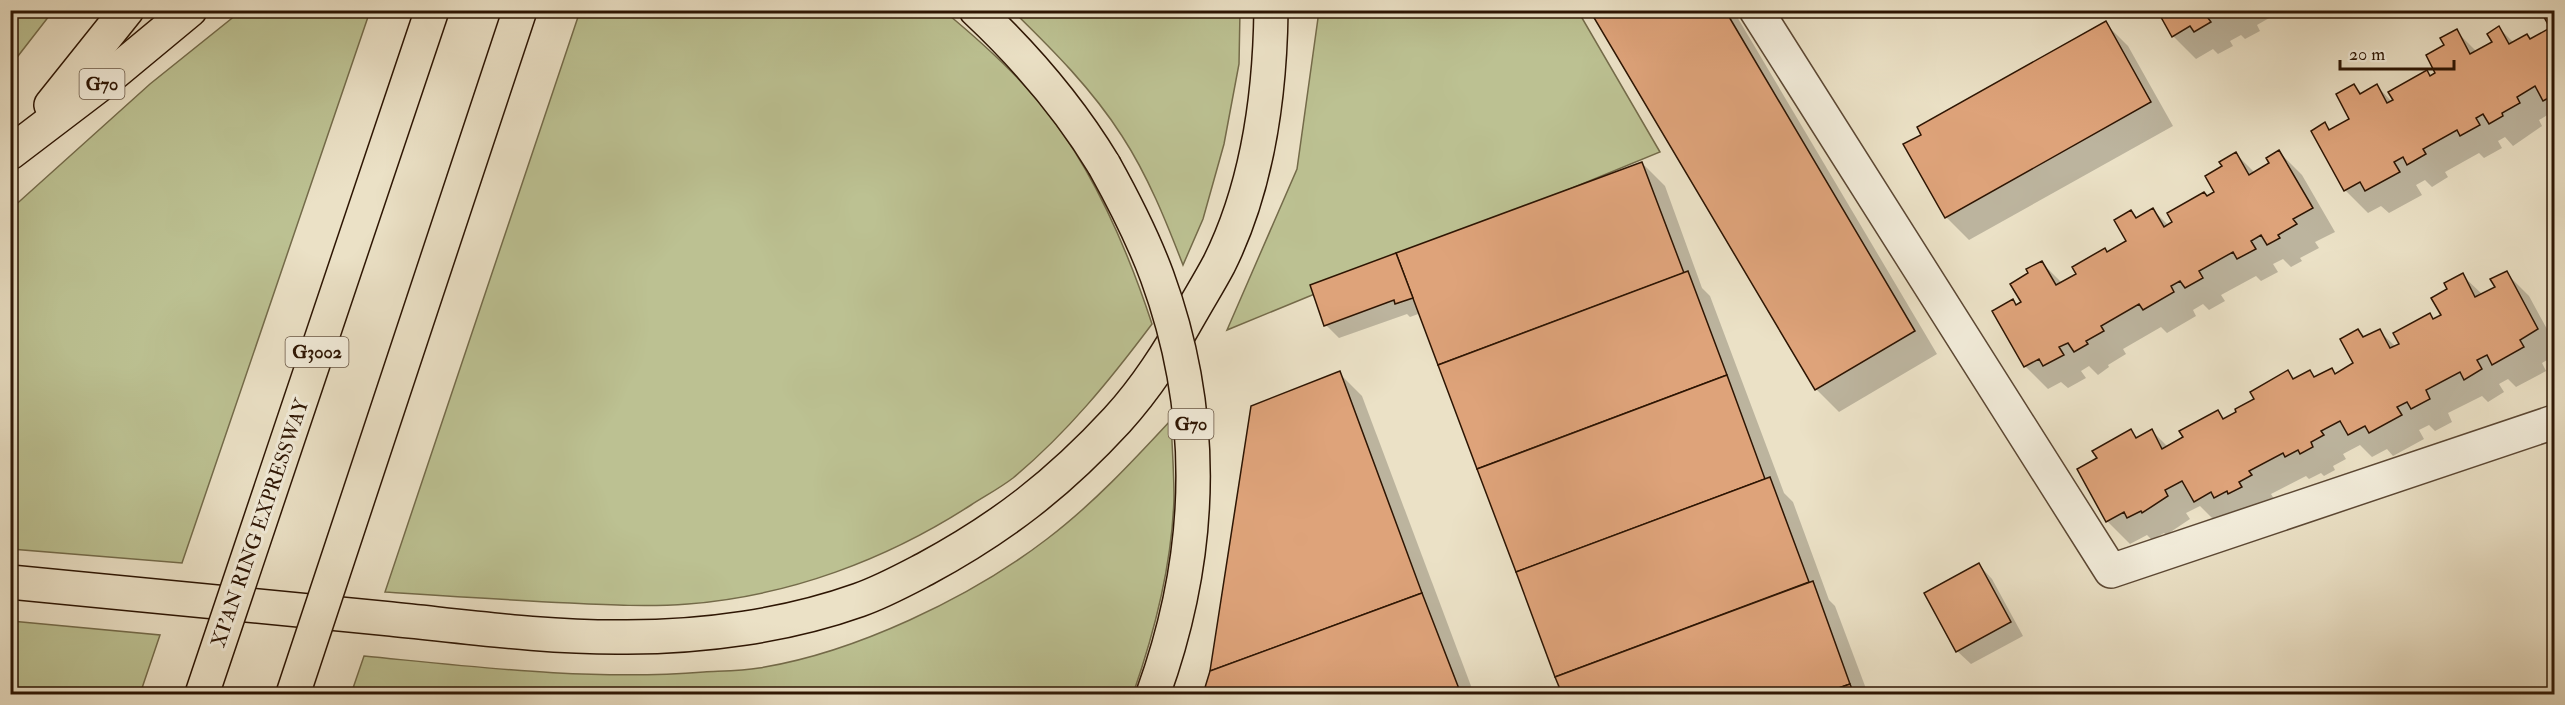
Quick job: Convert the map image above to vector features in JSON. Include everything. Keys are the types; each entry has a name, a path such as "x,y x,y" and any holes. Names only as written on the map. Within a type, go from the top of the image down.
{"highway":[{"path":"10,152 72,82 127,10"},
{"name":"G70","path":"10,152 102,83 190,10"},
{"name":"XI'AN RING EXPRESSWAY","path":"202,694 432,10"},
{"path":"293,694 519,10"},
{"name":"G70","path":"976,10 1041,77 1074,118 1104,165 1134,222 1157,277 1180,355 1187,386 1191,421 1194,502 1191,546 1176,627 1153,694"},
{"path":"10,582 500,630 627,638 753,626 839,606 880,591 956,552 1002,524 1035,499 1073,465 1140,395 1166,357 1219,263 1243,201 1263,114 1271,38 1271,10"}],"street":[{"path":"1756,10 2111,571 2554,422"}],"green space":[{"path":"10,11 53,11 11,65"},
{"path":"241,11 370,11 182,563 11,549 11,209 150,84"},
{"path":"580,11 944,11 1017,77 1058,126 1106,208 1131,266 1152,324 1087,405 1052,443 1013,478 939,525 905,543 836,572 763,593 726,600 673,605 599,604 385,592"},
{"path":"1013,11 1240,11 1239,64 1224,144 1203,219 1183,265 1148,183 1122,136 1085,86"},
{"path":"1319,11 1578,11 1660,152 1227,330 1297,169"},
{"path":"1171,420 1174,498 1170,548 1155,622 1133,694 351,694 364,656 534,672 619,675 752,669 795,661 833,650 910,620 983,582 1016,561 1080,512"},
{"path":"11,621 160,635 140,694 11,694"}],"building":[{"path":"1725,10 1915,331 1815,390 1590,11"},
{"path":"2157,10 2232,10 2221,17 2219,12 2208,18 2211,22 2194,32 2190,26 2172,37"},
{"path":"2540,10 2554,10 2554,95 2543,101 2535,86 2517,97 2520,103 2502,113 2503,116 2489,124 2483,114 2476,118 2480,125 2460,136 2457,130 2423,149 2426,154 2407,165 2403,157 2394,162 2400,172 2365,191 2360,182 2344,191 2311,131 2325,122 2329,130 2349,119 2336,94 2354,84 2360,94 2377,84 2387,103 2393,100 2388,92 2427,70 2430,76 2435,73 2426,55 2444,45 2440,38 2457,29 2470,54 2492,42 2487,34 2499,26 2509,44 2527,34 2530,39 2550,28"},
{"path":"2106,21 2151,102 1945,218 1903,144 1921,135 1917,127"},
{"path":"2279,150 2313,208 2293,219 2297,224 2278,235 2280,238 2267,245 2261,235 2251,241 2256,249 2237,259 2233,252 2199,271 2203,278 2185,288 2180,281 2171,286 2174,292 2143,310 2139,304 2101,326 2104,331 2086,341 2088,344 2074,352 2068,343 2059,347 2064,355 2043,366 2039,359 2024,367 1992,311 2013,299 2016,305 2021,302 2010,284 2028,273 2026,269 2042,261 2056,285 2076,274 2072,267 2105,248 2107,252 2126,241 2114,220 2131,210 2136,218 2153,208 2164,227 2172,222 2167,213 2204,192 2207,196 2214,192 2205,176 2222,166 2219,162 2236,152 2249,175 2269,163 2266,158"},
{"path":"1642,162 1684,273 1438,365 1396,253"},
{"path":"1396,253 1413,298 1395,304 1394,300 1324,326 1310,285"},
{"path":"1688,271 1727,375 1477,469 1438,365"},
{"path":"2507,271 2538,329 2520,340 2524,347 2492,365 2487,355 2477,360 2482,369 2464,380 2460,372 2426,390 2430,399 2411,409 2407,402 2397,407 2402,415 2369,433 2365,426 2348,435 2340,421 2321,431 2324,435 2311,442 2313,447 2300,454 2298,450 2285,457 2283,453 2249,471 2252,475 2239,482 2242,487 2228,494 2227,491 2214,498 2211,492 2194,502 2182,481 2165,490 2168,496 2142,513 2141,511 2127,518 2124,512 2106,522 2077,469 2097,458 2092,451 2131,429 2136,438 2152,429 2162,449 2183,437 2179,431 2218,410 2223,419 2236,412 2235,409 2254,399 2250,392 2288,370 2293,379 2310,370 2314,377 2332,368 2335,374 2353,363 2340,339 2358,329 2363,337 2380,329 2390,348 2399,344 2393,333 2430,313 2433,319 2441,315 2431,298 2447,289 2444,283 2463,273 2475,297 2495,287 2490,279"},
{"path":"1340,371 1422,593 1210,671 1251,406"},
{"path":"1727,375 1765,479 1516,572 1477,469"},
{"path":"1770,477 1809,582 1555,677 1516,572"},
{"path":"1979,563 2011,622 1956,652 1924,593"},
{"path":"1813,581 1850,684 1822,694 1562,694 1555,677"},
{"path":"1422,593 1461,694 1203,694 1210,671"},
{"path":"1850,684 1854,694 1822,694"}]}
